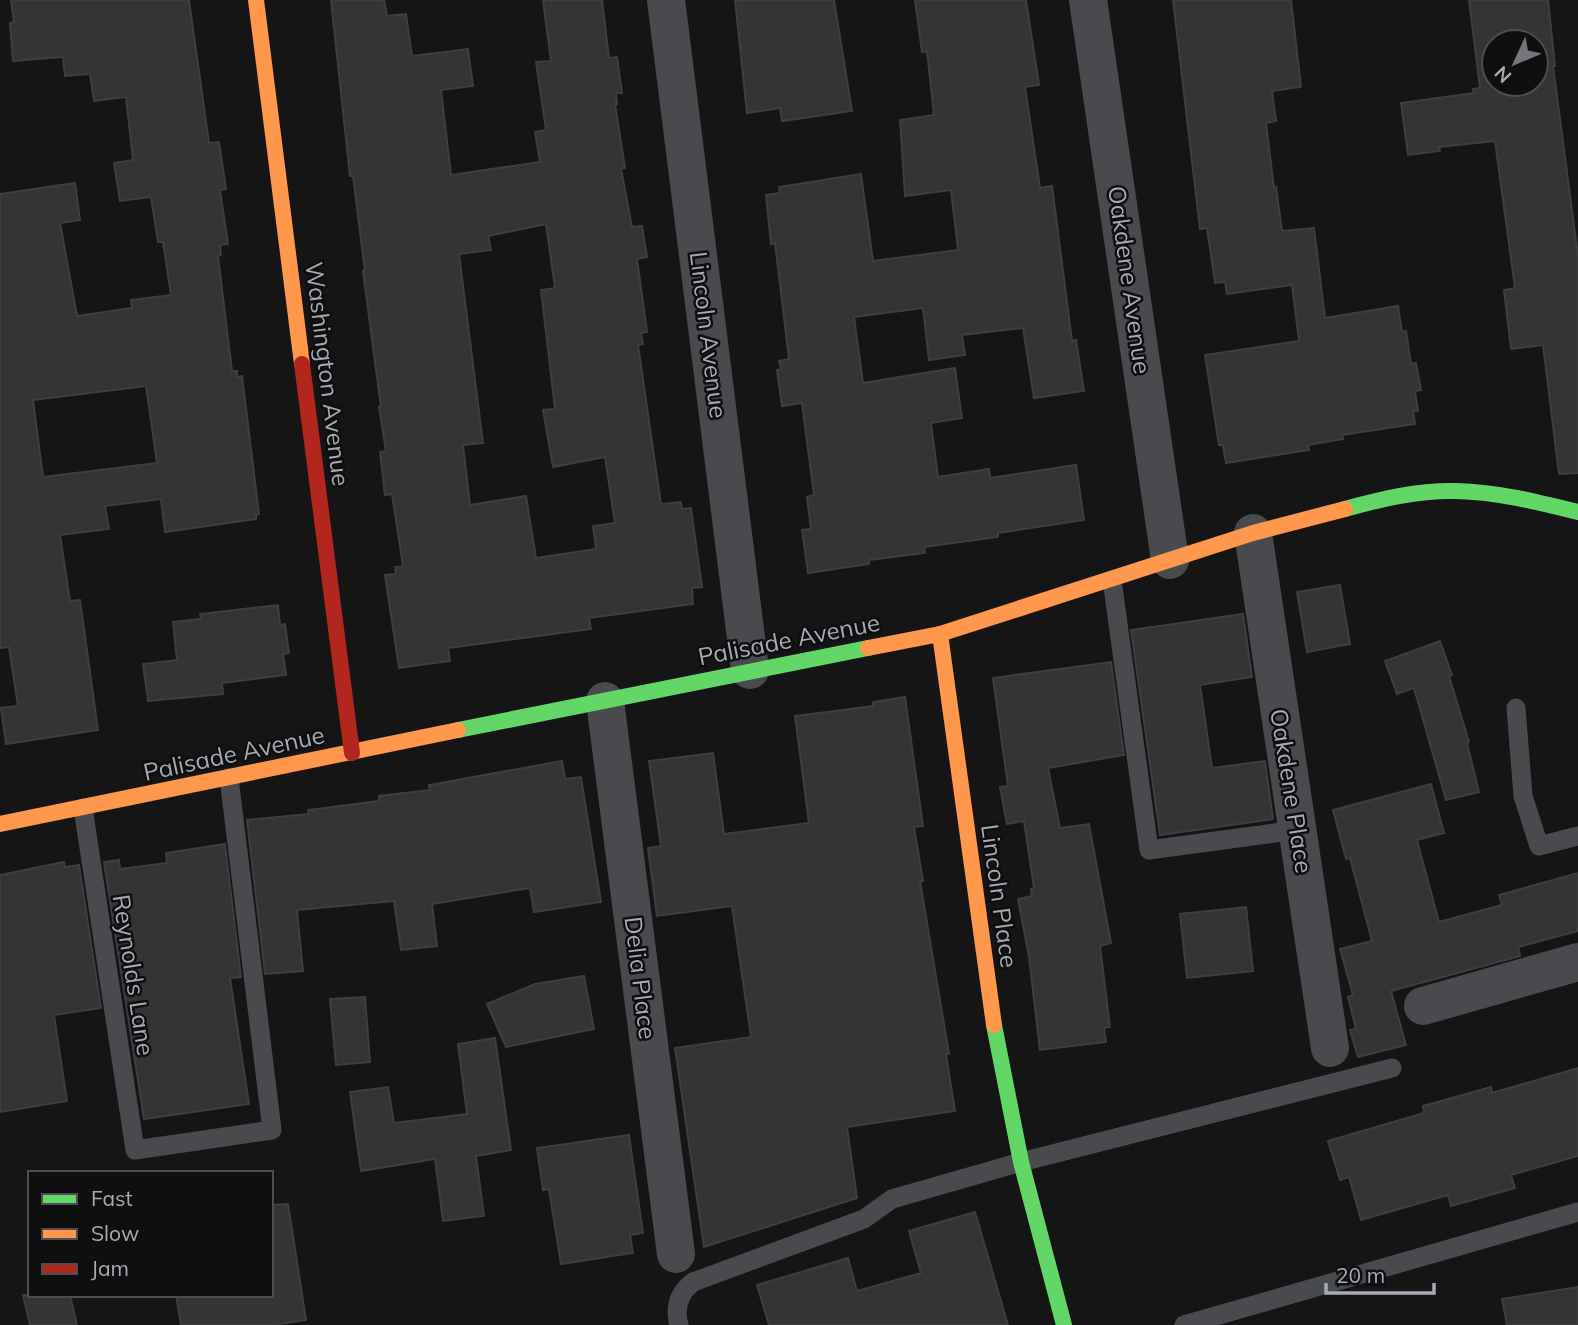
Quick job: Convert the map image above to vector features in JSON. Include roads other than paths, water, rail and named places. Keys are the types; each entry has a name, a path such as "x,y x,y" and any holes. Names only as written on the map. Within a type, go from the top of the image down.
{"main road":[{"name":"Washington Avenue","path":"256,0 352,753"},
{"name":"Palisade Avenue","path":"0,824 750,670 940,635 1253,533 1390,497 1455,491 1524,498 1578,512"},
{"name":"Lincoln Place","path":"940,635 993,1018 1021,1162"},
{"path":"1021,1162 1064,1325"}],"street":[{"name":"Lincoln Avenue","path":"666,0 750,670"},
{"name":"Oakdene Avenue","path":"1088,0 1170,560"},
{"name":"Oakdene Place","path":"1253,533 1330,1048"},
{"name":"Delia Place","path":"605,701 676,1254"},
{"path":"1423,1006 1578,962"}],"lane":[{"path":"1112,580 1149,850 1297,830"},
{"path":"1516,708 1523,796 1539,846 1578,836"},
{"name":"Reynolds Lane","path":"83,808 135,1150 272,1130 229,778"},
{"path":"679,1325 677,1304 682,1290 693,1282 864,1219 892,1199 1021,1162 1392,1069"},
{"path":"1184,1325 1578,1212"}]}
